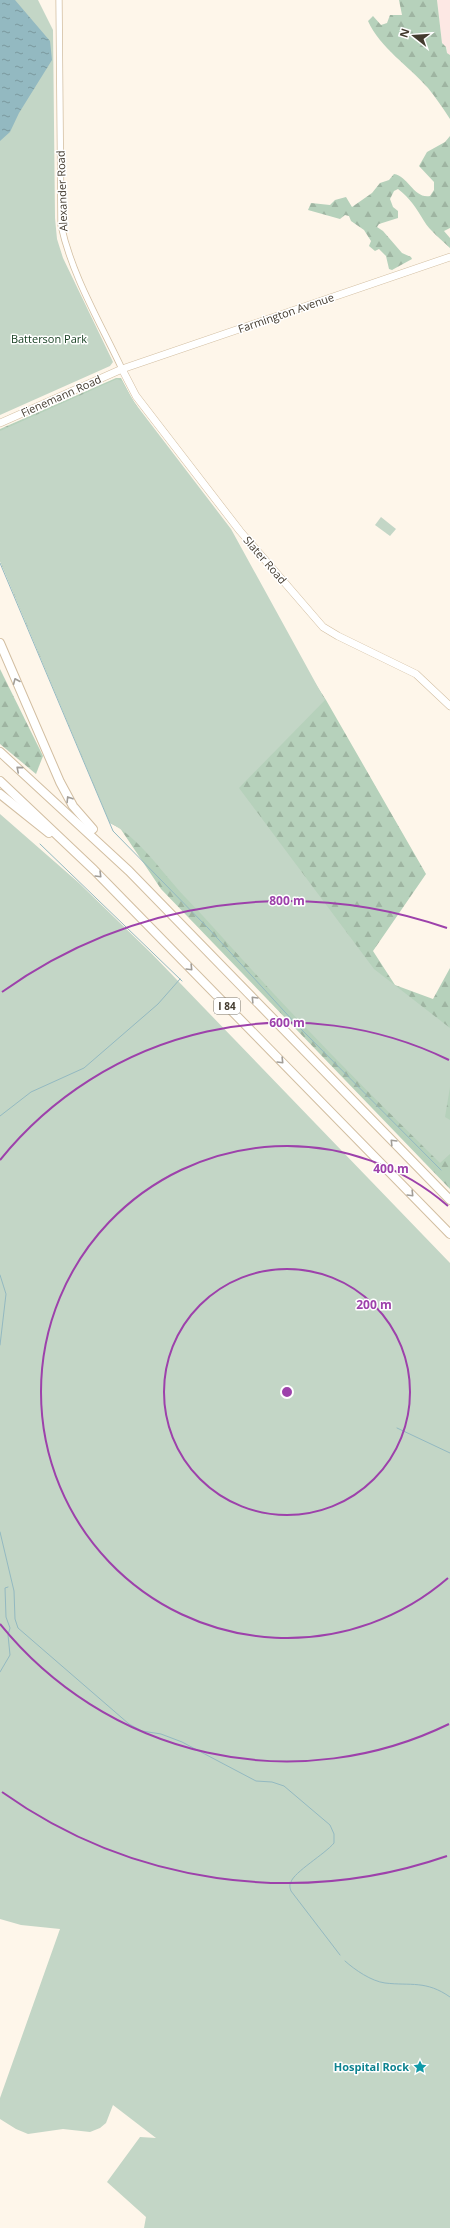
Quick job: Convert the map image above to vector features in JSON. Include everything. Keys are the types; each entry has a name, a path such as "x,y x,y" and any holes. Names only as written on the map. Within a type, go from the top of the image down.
{"highway":[{"path":"0,643 64,789 77,811 110,852"},
{"name":"I 84","path":"0,752 110,852 450,1200"},
{"name":"I 84","path":"0,781 81,857 450,1234"},
{"path":"0,794 81,857"}],"main road":[{"name":"Farmington Avenue","path":"122,369 450,257"},
{"name":"Fienemann Road","path":"0,423 122,369"},
{"name":"Slater Road","path":"122,369 136,396 240,531 323,627 343,639 416,674 450,706"}],"street":[{"name":"Alexander Road","path":"59,0 61,225 65,243 80,283 122,369"}],"shaded area":[{"path":"437,0 450,0 450,55 447,53 447,48 442,43"}],"green space":[{"name":"Batterson Park","path":"0,0 38,0 53,30 55,218 57,239 63,258 113,362 110,366 0,415"},
{"path":"399,0 437,0 442,43 446,47 447,53 450,55 450,119 428,88 387,48 373,31 368,21 373,16 381,25 387,23 390,15 402,15"},
{"path":"450,136 450,228 444,231 450,238 450,248 426,225 406,196 398,189 394,191 390,199 393,207 398,211 398,218 379,224 377,227 383,231 402,253 411,257 412,259 392,270 389,269 386,256 379,249 375,251 369,246 371,241 364,230 351,221 349,216 345,215 340,219 308,210 311,203 330,205 335,200 346,197 352,207 372,193 380,183 389,180 394,174 403,179 415,191 424,196 430,196 434,190 434,182 419,166 427,152 445,142"},
{"path":"116,378 121,378 131,397 326,700 426,874 373,951 395,985 433,999 450,968 450,1189 161,889 120,828 110,823 0,561 0,429"},
{"path":"117,379 122,381 134,402 231,529 325,700 239,788 374,969 450,1028 450,1087 445,1117 450,1120 450,1154 440,1163 293,1015 141,847 121,829 110,823 0,560 0,431"},
{"path":"381,517 396,529 390,536 375,525"},
{"path":"0,669 43,756 36,774 0,744"},
{"path":"0,814 79,883 152,954 450,1263 450,2228 144,2228 146,2217 107,2182 140,2137 156,2138 113,2105 106,2123 100,2128 90,2132 63,2129 28,2134 16,2129 0,2119 0,2098 60,1929 21,1925 0,1919"}],"water":[{"path":"0,0 15,0 50,41 52,60 19,113 10,132 0,141"}],"waterway":[{"path":"0,563 113,831 208,928 295,1023 441,1170"},
{"path":"40,844 182,981"},
{"path":"0,1116 31,1092 84,1068 158,1004 180,979"},
{"path":"0,1275 6,1294 0,1345"},
{"path":"397,1428 450,1453"},
{"path":"0,1532 14,1591 15,1619 18,1628 129,1724 142,1731 161,1734 182,1742 256,1781 272,1782 284,1786 330,1825 334,1834 334,1843 298,1873 293,1878 290,1886 291,1891 340,1955"},
{"path":"0,1672 10,1655 8,1635 10,1628 6,1617 5,1588 8,1587"},
{"path":"345,1961 364,1975 374,1980 385,1983 426,1986 450,1997"}],"place":[{"name":"Hospital Rock","path":"420,2067"}]}
